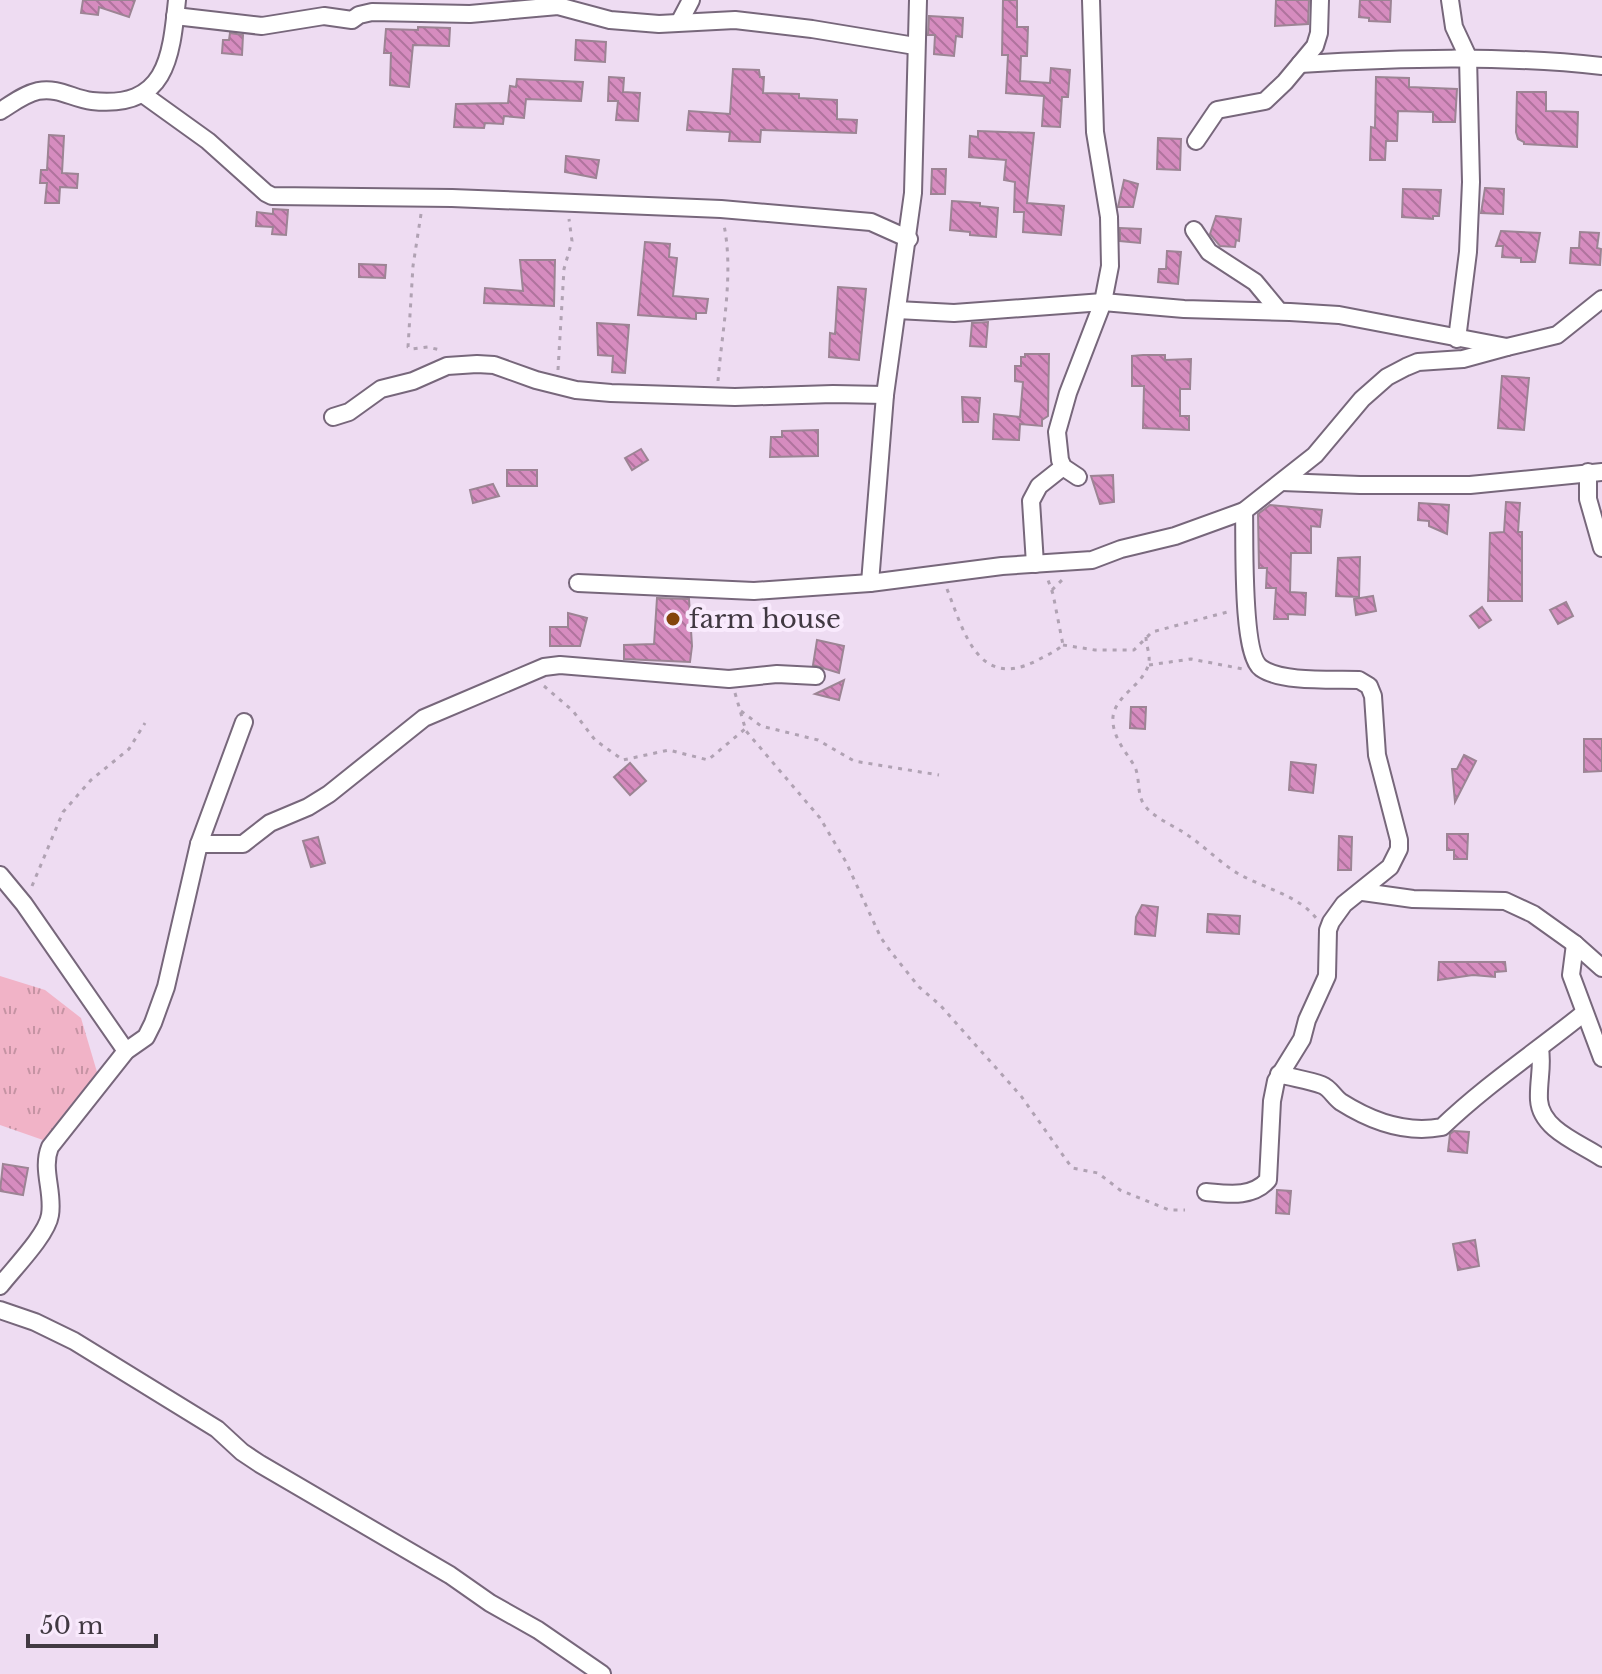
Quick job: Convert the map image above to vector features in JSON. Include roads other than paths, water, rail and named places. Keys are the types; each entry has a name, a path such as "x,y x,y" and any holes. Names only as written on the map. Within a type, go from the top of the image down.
{"street":[{"path":"680,21 691,0"},
{"path":"870,583 885,395 913,193 918,0"},
{"path":"1078,477 1063,467 1058,453 1060,422 1103,302 1110,266 1109,217 1095,132 1091,0"},
{"path":"1196,141 1217,110 1265,101 1300,64 1315,46 1319,33 1320,0"},
{"path":"1450,0 1454,27 1468,57 1470,210 1457,339"},
{"path":"0,111 26,94 38,91 58,90 95,102 132,100 144,95 168,60 176,8 262,26 324,16 352,20 372,12 470,14 558,6 610,20 659,24 735,20 915,46"},
{"path":"1300,64 1468,57 1602,66"},
{"path":"144,95 208,141 269,195 318,199 422,198 721,209 871,222 909,239"},
{"path":"1194,230 1209,252 1255,282 1279,311"},
{"path":"578,583 754,591 870,583 1002,566 1092,560 1121,549 1175,536 1244,511 1315,455 1349,412 1387,377 1418,362 1463,359 1557,335 1602,299"},
{"path":"897,310 954,313 1103,302 1184,309 1279,311 1339,315 1507,347"},
{"path":"333,417 349,412 381,389 413,381 447,366 494,365 557,385 611,393 885,395"},
{"path":"1037,564 1031,501 1039,486 1063,467"},
{"path":"1282,482 1470,485 1595,472 1588,499 1602,548"},
{"path":"1206,1192 1236,1194 1257,1189 1268,1180 1272,1101 1279,1074 1302,1039 1327,976 1331,922 1344,904 1363,892 1390,867 1399,845 1377,755 1373,696 1369,686 1359,680 1280,676 1259,667 1251,653 1246,607 1244,511"},
{"path":"199,844 243,844 270,823 308,807 329,794 424,718 544,667 560,665 729,679 777,674 816,676"},
{"path":"0,1286 46,1226 50,1204 46,1160 50,1147 126,1051 146,1037 161,999 199,844 244,722"},
{"path":"0,875 24,904 126,1051"},
{"path":"1363,892 1413,899 1505,901 1522,906 1575,944 1602,968"},
{"path":"1575,944 1571,975 1602,1058"},
{"path":"1279,1074 1323,1086 1335,1098 1364,1116 1386,1125 1432,1129 1442,1127 1501,1074 1540,1049 1584,1013"},
{"path":"1540,1049 1539,1101 1542,1114 1559,1132 1602,1158"},
{"path":"0,1310 35,1322 74,1341 217,1429 260,1464 450,1575 602,1674"}],"place":[{"name":"farm house","path":"673,619"}]}
